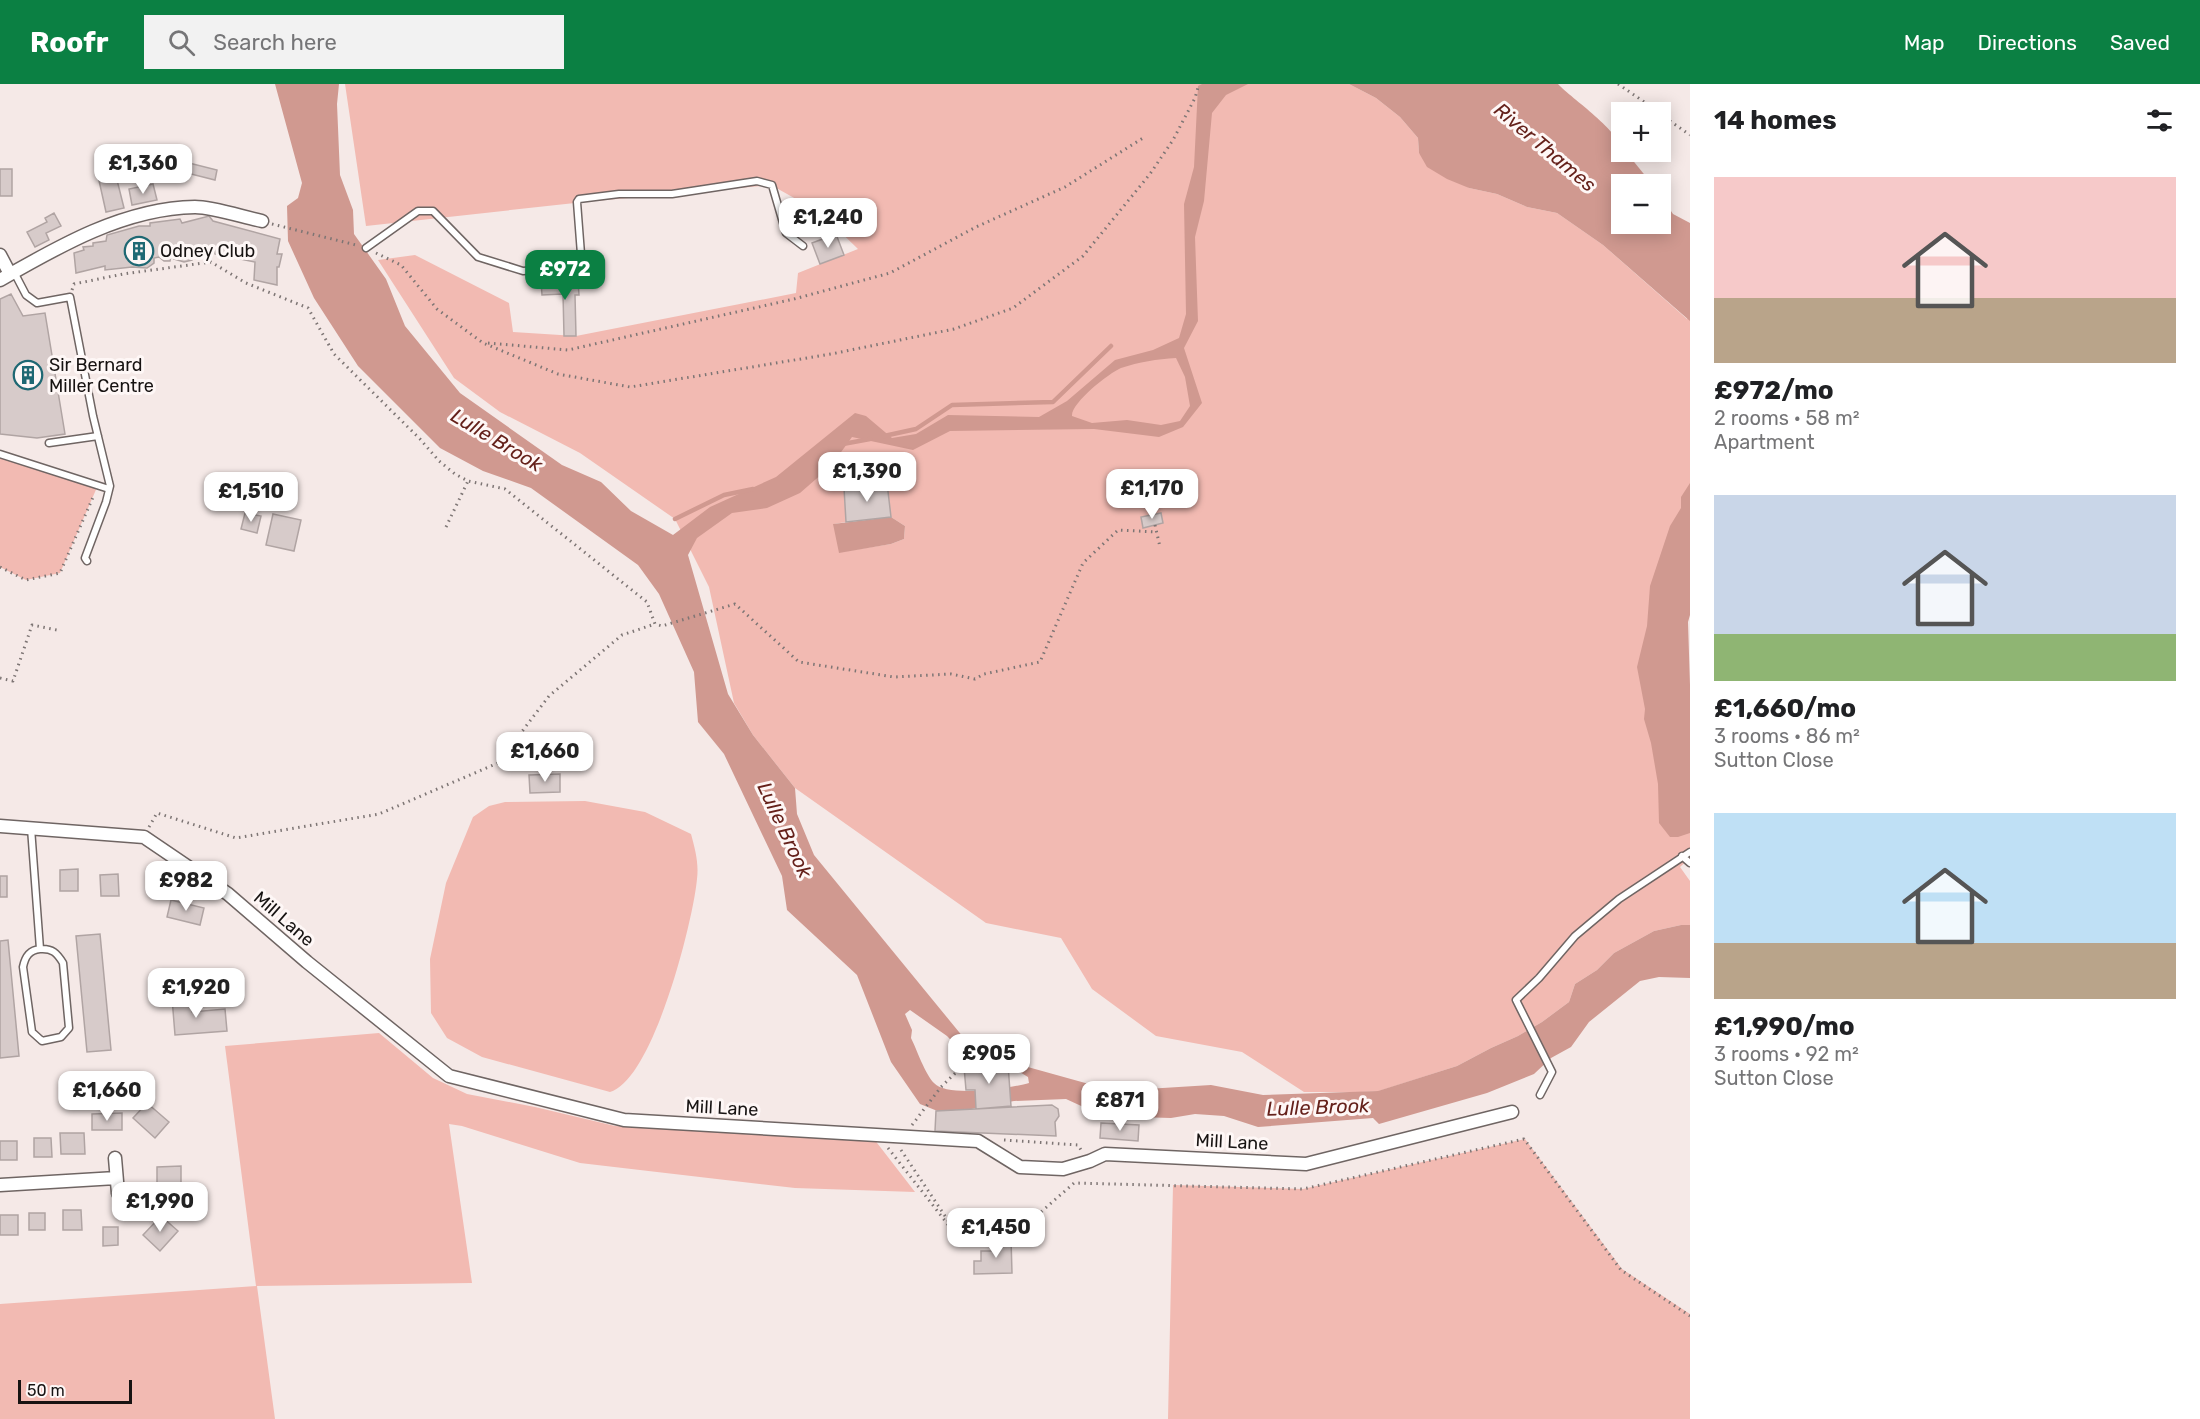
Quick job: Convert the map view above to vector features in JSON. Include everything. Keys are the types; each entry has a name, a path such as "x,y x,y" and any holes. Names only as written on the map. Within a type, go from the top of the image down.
{"street":[{"path":"0,255 8,275 100,227 150,213 196,207 262,222"},
{"name":"Mill Lane","path":"0,826 144,837 228,894 307,962 449,1076 624,1120 978,1141 1020,1167 1063,1169 1105,1154 1306,1164 1512,1112"},
{"path":"115,1158 118,1193"},
{"path":"0,1185 116,1178"}],"lane":[{"path":"366,248 418,211 433,211 478,256 523,271 585,267 577,202 579,199 619,194 672,194 757,181 772,185 786,233 803,246"},
{"path":"8,275 26,295 37,303 70,297 109,489 85,558 87,561"},
{"path":"49,442 98,436"},
{"path":"0,454 109,489"},
{"path":"31,828 40,949"},
{"path":"1540,1095 1552,1072 1516,1000 1539,978 1575,936 1619,898 1690,852"},
{"path":"1682,856 1690,863"},
{"path":"47,948 57,953 63,963 69,1028 61,1038 42,1041 32,1032 23,967 25,957 34,949 40,949 47,948"}],"path":[{"path":"262,222 356,244 401,265 437,309 483,343 558,374 630,387 864,347 954,329 1013,308 1083,256 1150,174 1173,140 1195,98 1199,84"},
{"path":"1618,84 1644,102"},
{"path":"1671,121 1690,135"},
{"path":"483,343 568,350 794,300 890,273 976,227 1065,187 1143,138"},
{"path":"70,297 74,284 123,274 211,262 246,283 308,308 334,354 420,439 439,461 468,481 505,489 647,602 655,624"},
{"path":"446,527 468,481"},
{"path":"0,567 26,580 60,573 98,485"},
{"path":"1155,525 1160,547"},
{"path":"144,837 157,813 236,838 379,814 498,763 549,696 622,635 655,624 662,626 735,604 799,662 894,677 951,674 975,678 1040,662 1083,563 1118,530 1156,532"},
{"path":"0,678 13,681 32,625 57,630"},
{"path":"921,1111 941,1087 978,1051"},
{"path":"878,1135 957,1236"},
{"path":"891,1136 955,1231 1016,1234 1074,1183 1303,1189 1524,1139 1621,1270 1690,1316"},
{"path":"978,1141 1022,1140 1078,1145 1090,1161"}],"shaded area":[{"path":"345,84 1349,84 1376,98 1400,117 1418,138 1419,153 1469,188 1497,194 1527,207 1557,213 1603,245 1687,319 1690,313 1690,515 1675,539 1690,796 1690,858 1680,867 1690,881 1690,925 1654,931 1614,953 1597,970 1575,984 1569,1002 1518,1036 1457,1066 1379,1091 1304,1092 1242,1052 1156,1036 1092,989 1061,938 986,923 795,788 753,735 734,703 709,587 675,519 580,453 500,412 454,378 378,260 415,255 509,303 513,332 576,336 796,293 798,273 858,249 821,213 771,185 584,202 366,226","holes":["887,483 891,517 905,526 904,539 891,544 840,552 834,524 846,522 844,488"]},
{"path":"0,454 98,485 60,573 26,580 0,567"},
{"path":"585,801 645,812 691,834 697,862 697,879 688,929 668,997 641,1060 626,1081 610,1092 482,1057 447,1038 431,1013 430,959 446,883 473,817 489,806 505,802"},
{"path":"379,1033 433,1078 467,1094 615,1126 874,1139 915,1192 795,1188 580,1163 449,1124 472,1283 257,1286 275,1419 0,1419 0,1304 256,1286 225,1046"},
{"path":"1525,1139 1622,1269 1690,1314 1690,1419 1168,1419 1173,1185 1303,1189"}],"water":[{"name":"Lulle Brook","path":"275,84 339,84 337,104 340,175 353,210 354,234 386,279 405,326 460,393 562,465 601,482 631,511 673,535 710,507 776,477 855,413 866,416 892,438 916,434 948,415 1039,417 1067,401 1115,360 1153,350 1179,338 1186,314 1184,204 1194,167 1198,86 1202,84 1248,84 1226,95 1212,113 1204,201 1195,237 1198,321 1184,348 1202,403 1183,427 1159,437 1094,429 950,431 913,450 852,437 831,466 800,493 767,508 732,513 697,538 688,555 728,694 753,735 795,788 797,814 814,855 986,1065 1017,1064 1114,1091 1211,1085 1263,1095 1378,1091 1457,1066 1518,1036 1569,1002 1575,984 1597,970 1614,953 1654,931 1690,925 1690,978 1659,977 1640,981 1589,1022 1571,1047 1551,1058 1534,1074 1487,1093 1379,1124 1373,1118 1258,1127 1224,1116 1195,1114 1171,1118 1103,1116 1066,1099 1014,1101 945,1114 920,1104 891,1062 857,975 787,910 782,876 724,754 698,722 694,672 659,594 638,565 531,488 483,471 440,448 358,366 314,298 288,241 287,206 298,198 302,183","holes":["1176,358 1185,377 1190,406 1180,421 1161,425 1127,420 1092,423 1072,416 1073,410 1084,396 1115,371 1141,362","910,1010 947,1036 973,1063 988,1073 1018,1071 1028,1077 1029,1083 965,1091 941,1088 927,1074 911,1038 912,1030 905,1014"]},
{"name":"River Thames","path":"1349,84 1558,84 1611,132 1611,162 1634,162 1644,174 1611,174 1611,234 1671,234 1671,211 1690,223 1690,321 1603,245 1557,213 1527,207 1497,194 1469,188 1427,167 1419,153 1418,138 1400,117 1376,98"},
{"path":"1690,483 1690,615 1688,622 1690,833 1670,837 1659,823 1658,784 1644,719 1645,709 1637,667 1647,626 1650,586 1670,526 1681,508 1681,497"},
{"path":"891,517 905,526 904,539 891,544 839,553 833,524"}],"building":[{"path":"189,163 217,170 215,180 187,173"},
{"path":"0,169 12,169 12,196 0,196"},
{"path":"115,172 124,208 106,212 98,176"},
{"path":"153,184 157,200 132,205 129,189"},
{"path":"54,213 61,226 46,233 49,240 35,247 27,232 47,222 45,218"},
{"name":"Odney Club","path":"209,216 213,221 280,239 277,254 282,254 279,267 277,267 277,285 254,280 255,262 196,248 192,260 184,262 174,259 176,255 171,255 170,261 164,261 159,257 154,258 154,263 147,268 105,270 105,266 76,273 74,253 84,250 83,247 93,246 93,243 106,241 107,235 139,226 150,226 150,223 180,219 182,223"},
{"path":"836,234 844,255 820,264 812,243"},
{"path":"578,280 579,295 575,295 576,336 564,336 563,294 542,295 541,281"},
{"name":"Sir Bernard Miller Centre","path":"11,294 23,316 45,313 65,434 37,438 0,434 0,299"},
{"path":"887,483 891,517 846,522 844,488"},
{"path":"245,513 261,516 257,533 241,529"},
{"path":"1161,513 1163,523 1143,528 1141,517"},
{"path":"273,514 301,520 294,551 266,545"},
{"path":"560,774 560,792 530,793 529,775"},
{"path":"78,869 78,891 60,891 60,870"},
{"path":"118,874 119,896 101,896 100,875"},
{"path":"0,876 7,876 7,897 0,897"},
{"path":"171,900 204,908 200,925 167,917"},
{"path":"100,934 111,1050 87,1052 76,936"},
{"path":"8,940 19,1056 0,1058 0,941"},
{"path":"212,973 213,987 180,990 179,976"},
{"path":"190,996 192,1012 225,1009 227,1031 175,1035 172,998"},
{"path":"1008,1064 1011,1106 976,1109 975,1090 966,1090 964,1067"},
{"path":"147,1103 169,1122 155,1138 133,1118"},
{"path":"1052,1105 1058,1109 1059,1116 1055,1122 1056,1136 935,1131 936,1111"},
{"path":"122,1113 122,1130 92,1130 92,1114"},
{"path":"1101,1123 1139,1125 1138,1141 1100,1138"},
{"path":"60,1133 84,1133 85,1154 61,1154"},
{"path":"34,1138 51,1138 52,1157 34,1157"},
{"path":"0,1141 17,1141 17,1160 0,1160"},
{"path":"181,1166 181,1189 157,1189 157,1167"},
{"path":"63,1210 81,1210 82,1230 63,1230"},
{"path":"29,1213 45,1213 45,1230 29,1230"},
{"path":"0,1215 18,1215 18,1235 0,1235"},
{"path":"161,1216 178,1231 160,1251 143,1235"},
{"path":"103,1227 118,1227 118,1245 103,1246"},
{"path":"993,1238 1011,1238 1012,1273 974,1274 974,1261 981,1261 981,1251 993,1251"}],"waterway":[{"path":"884,436 916,429 952,405 1053,402 1111,346"},
{"path":"843,444 870,439"},
{"path":"675,519 724,495 753,489"}],"place":[{"name":"Odney Club","path":"139,251"},
{"name":"Sir Bernard Miller Centre","path":"28,375"}]}
